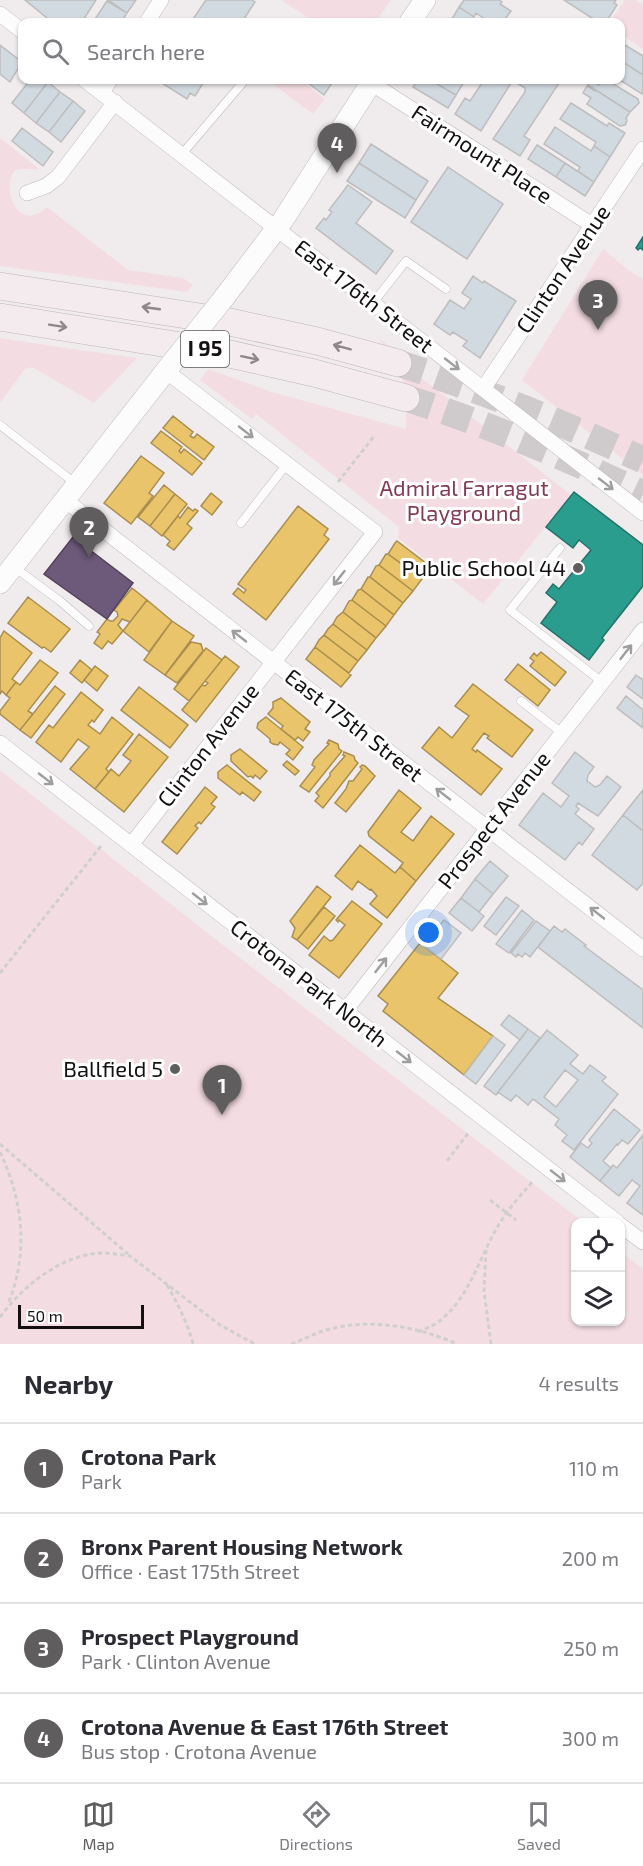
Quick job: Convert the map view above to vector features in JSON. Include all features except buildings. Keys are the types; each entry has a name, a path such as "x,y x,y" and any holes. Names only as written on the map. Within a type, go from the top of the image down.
{"highway":[{"name":"I 95","path":"0,286 225,321 317,341 398,363"},
{"name":"I 95","path":"0,317 225,353 314,373 406,398"}],"street":[{"path":"150,18 161,0"},
{"path":"413,18 425,0"},
{"path":"0,14 18,28"},
{"path":"0,583 277,228 370,84"},
{"name":"Fairmount Place","path":"377,84 592,225"},
{"name":"East 176th Street","path":"106,86 115,102 643,513"},
{"path":"27,193 46,186 58,177 115,102"},
{"name":"Clinton Avenue","path":"483,389 643,149"},
{"path":"169,367 287,464"},
{"name":"Clinton Avenue","path":"130,845 375,532 287,464"},
{"name":"East 175th Street","path":"71,493 273,663 643,949"},
{"name":"Prospect Avenue","path":"345,1011 643,630"},
{"name":"Crotona Park North","path":"0,743 611,1218"},
{"name":"Crotona Park North","path":"625,1228 643,1242"}],"lane":[{"path":"182,154 242,84"},
{"path":"373,303 406,261 446,289"},
{"path":"0,425 71,493"},
{"path":"241,523 287,464"},
{"path":"560,548 510,610 602,682"},
{"path":"13,566 89,626"},
{"path":"520,701 562,733"}],"path":[{"path":"338,482 375,435"},
{"path":"0,973 101,846"},
{"path":"447,1161 469,1132"},
{"path":"0,1144 130,1256 220,1324 255,1344"},
{"path":"0,1152 21,1216 21,1262 7,1307"},
{"path":"418,1332 444,1318 453,1307 499,1224 533,1181"},
{"path":"490,1200 516,1220"},
{"path":"486,1248 484,1291 491,1344"},
{"path":"0,1317 23,1291 47,1272 68,1261 102,1253 130,1256"},
{"path":"166,1284 180,1309 193,1344"},
{"path":"293,1344 314,1334 350,1325 381,1324 457,1344"}],"green space":[{"path":"281,0 391,0 379,18 309,18"},
{"path":"625,0 636,0 643,5 643,49 625,37 625,18 613,18"},
{"path":"306,84 325,99 313,114 274,85"},
{"path":"0,138 39,169 19,169 11,177 11,195 19,211 27,215 36,214 47,207 128,270 183,278 193,285 187,292 0,266"},
{"path":"603,249 643,279 643,475 522,380"},
{"name":"Admiral Farragut Playground","path":"377,337 422,371 419,376 571,495 483,604 398,538 399,527 256,414 252,419 200,380 208,369 272,392 406,429 403,379 394,358"},
{"path":"0,338 137,358 94,403 32,367 25,369 0,403"},
{"path":"0,770 578,1218 571,1218 571,1326 625,1326 625,1255 643,1269 643,1344 0,1344"}],"tunnel":[{"path":"398,363 522,408 643,460"},
{"path":"406,398 526,442 643,494"}],"place":[{"name":"Crotona Avenue & East 176th Street","path":"337,173"},
{"name":"Prospect Playground","path":"598,330"},
{"name":"Bronx Parent Housing Network","path":"89,557"},
{"name":"Public School 44","path":"578,568"},
{"name":"Ballfield 5","path":"175,1069"},
{"name":"Crotona Park","path":"222,1115"}]}
